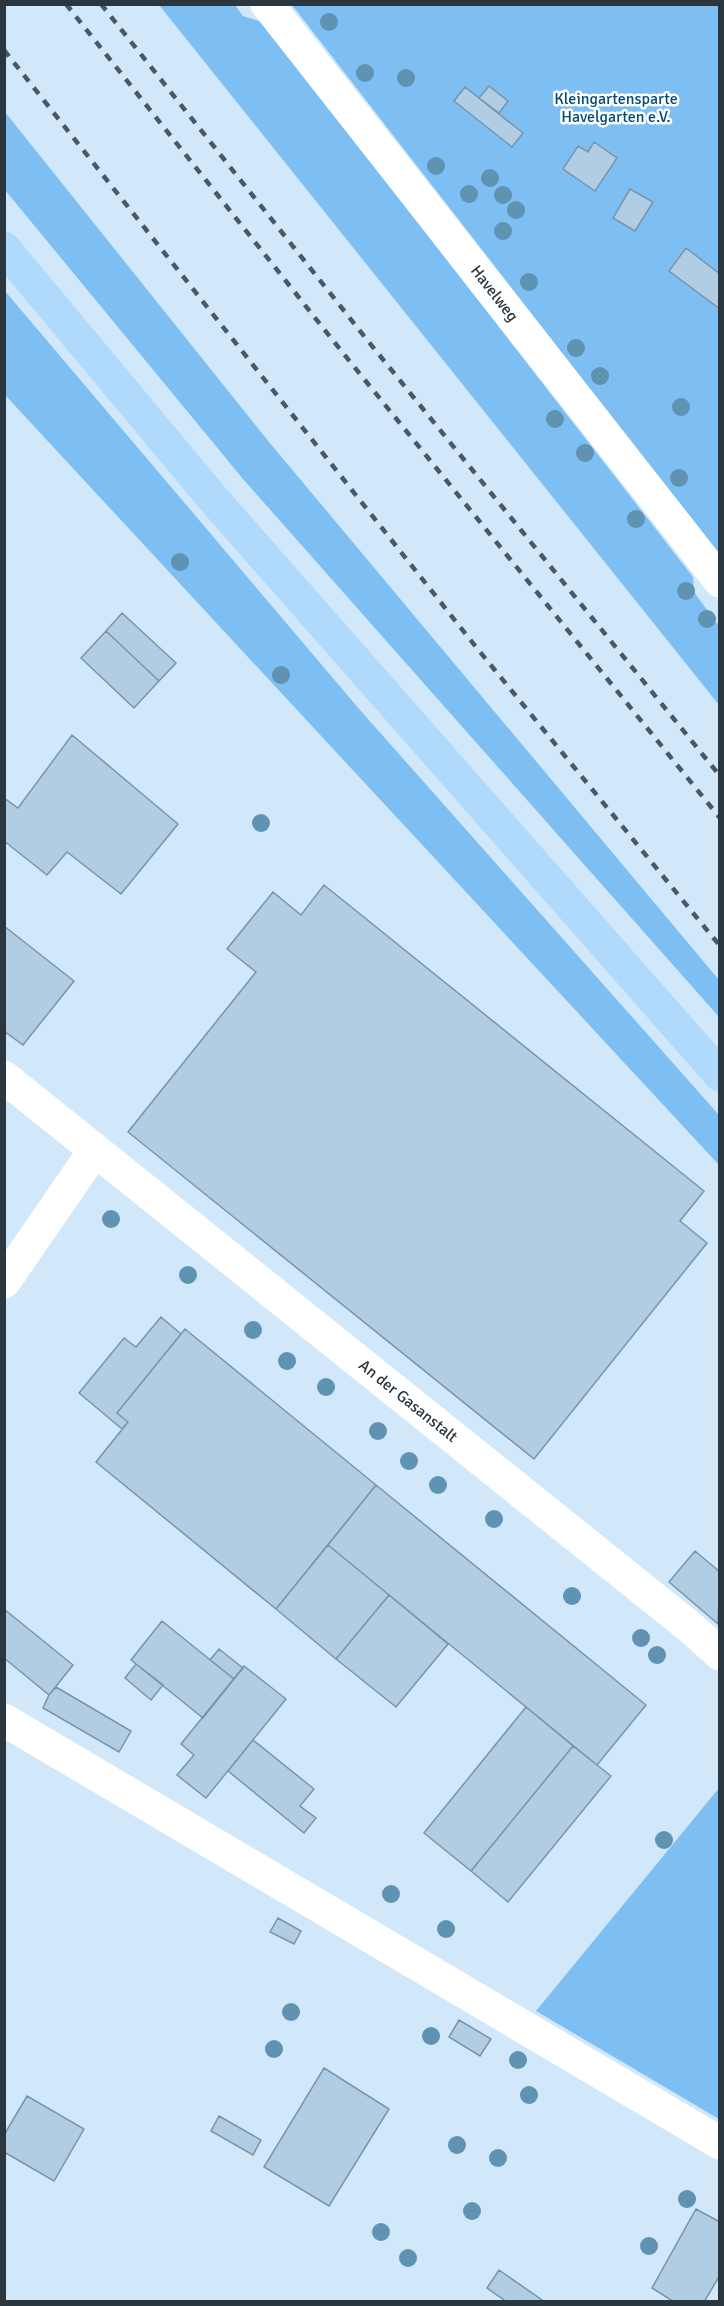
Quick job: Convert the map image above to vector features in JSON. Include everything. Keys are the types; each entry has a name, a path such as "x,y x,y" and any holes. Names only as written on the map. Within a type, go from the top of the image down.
{"main road":[{"path":"4,248 223,510 720,1075"}],"street":[{"name":"Havelweg","path":"267,4 720,581"},
{"name":"An der Gasanstalt","path":"4,1077 691,1628 720,1654"},
{"path":"4,1282 95,1150"},
{"path":"4,1720 720,2143"}],"green space":[{"path":"159,5 235,5 243,16 262,22 693,577 694,592 719,626 719,705"},
{"name":"Kleingartensparte Havelgarten e.V.","path":"292,5 719,5 719,555"},
{"path":"5,112 269,442 719,980 719,1017 243,479 5,190"},
{"path":"5,291 360,710 719,1115 719,1165 5,395"},
{"path":"719,1788 719,2119 536,2011"}],"building":[{"path":"489,86 508,101 499,113 479,98"},
{"path":"465,87 523,133 512,147 454,101"},
{"path":"594,142 617,158 595,191 563,169 578,146 588,152"},
{"path":"630,189 653,202 635,231 613,218"},
{"path":"686,248 720,274 720,309 669,271"},
{"path":"122,613 176,663 159,681 106,631"},
{"path":"106,631 159,681 134,708 81,658"},
{"path":"72,735 178,824 121,894 67,852 47,875 4,841 4,798 18,808"},
{"path":"324,885 704,1191 680,1221 707,1243 534,1459 128,1132 256,972 227,949 273,892 301,915"},
{"path":"4,926 74,981 23,1045 4,1031"},
{"path":"161,1317 181,1334 117,1413 128,1422 122,1429 79,1393 124,1338 136,1347"},
{"path":"185,1329 376,1485 276,1609 96,1462 128,1422 117,1413"},
{"path":"376,1485 646,1705 597,1765 328,1545"},
{"path":"328,1545 389,1595 336,1659 276,1609"},
{"path":"695,1551 720,1572 718,1624 669,1582"},
{"path":"389,1595 448,1644 396,1707 336,1659"},
{"path":"4,1609 73,1665 49,1695 4,1658"},
{"path":"162,1621 234,1679 203,1718 131,1660"},
{"path":"219,1649 243,1668 234,1679 210,1660"},
{"path":"136,1664 163,1685 151,1700 125,1678"},
{"path":"244,1666 286,1699 206,1798 177,1775 194,1755 181,1744"},
{"path":"56,1687 131,1731 119,1752 43,1708"},
{"path":"526,1707 573,1746 471,1871 424,1833"},
{"path":"253,1740 314,1789 300,1806 316,1818 304,1833 228,1771"},
{"path":"573,1746 611,1776 508,1902 471,1871"},
{"path":"278,1918 301,1931 294,1944 270,1932"},
{"path":"459,2020 491,2039 480,2056 449,2037"},
{"path":"324,2068 389,2109 329,2206 264,2167"},
{"path":"27,2096 84,2129 54,2181 4,2152 4,2135"},
{"path":"219,2116 261,2140 253,2155 211,2131"},
{"path":"696,2209 720,2222 720,2275 704,2302 674,2302 652,2288"},
{"path":"499,2270 545,2302 507,2302 487,2288"}],"railway":[{"path":"66,4 343,353 720,818"},
{"path":"101,4 368,341 720,776"},
{"path":"4,50 476,647 720,946"}]}
